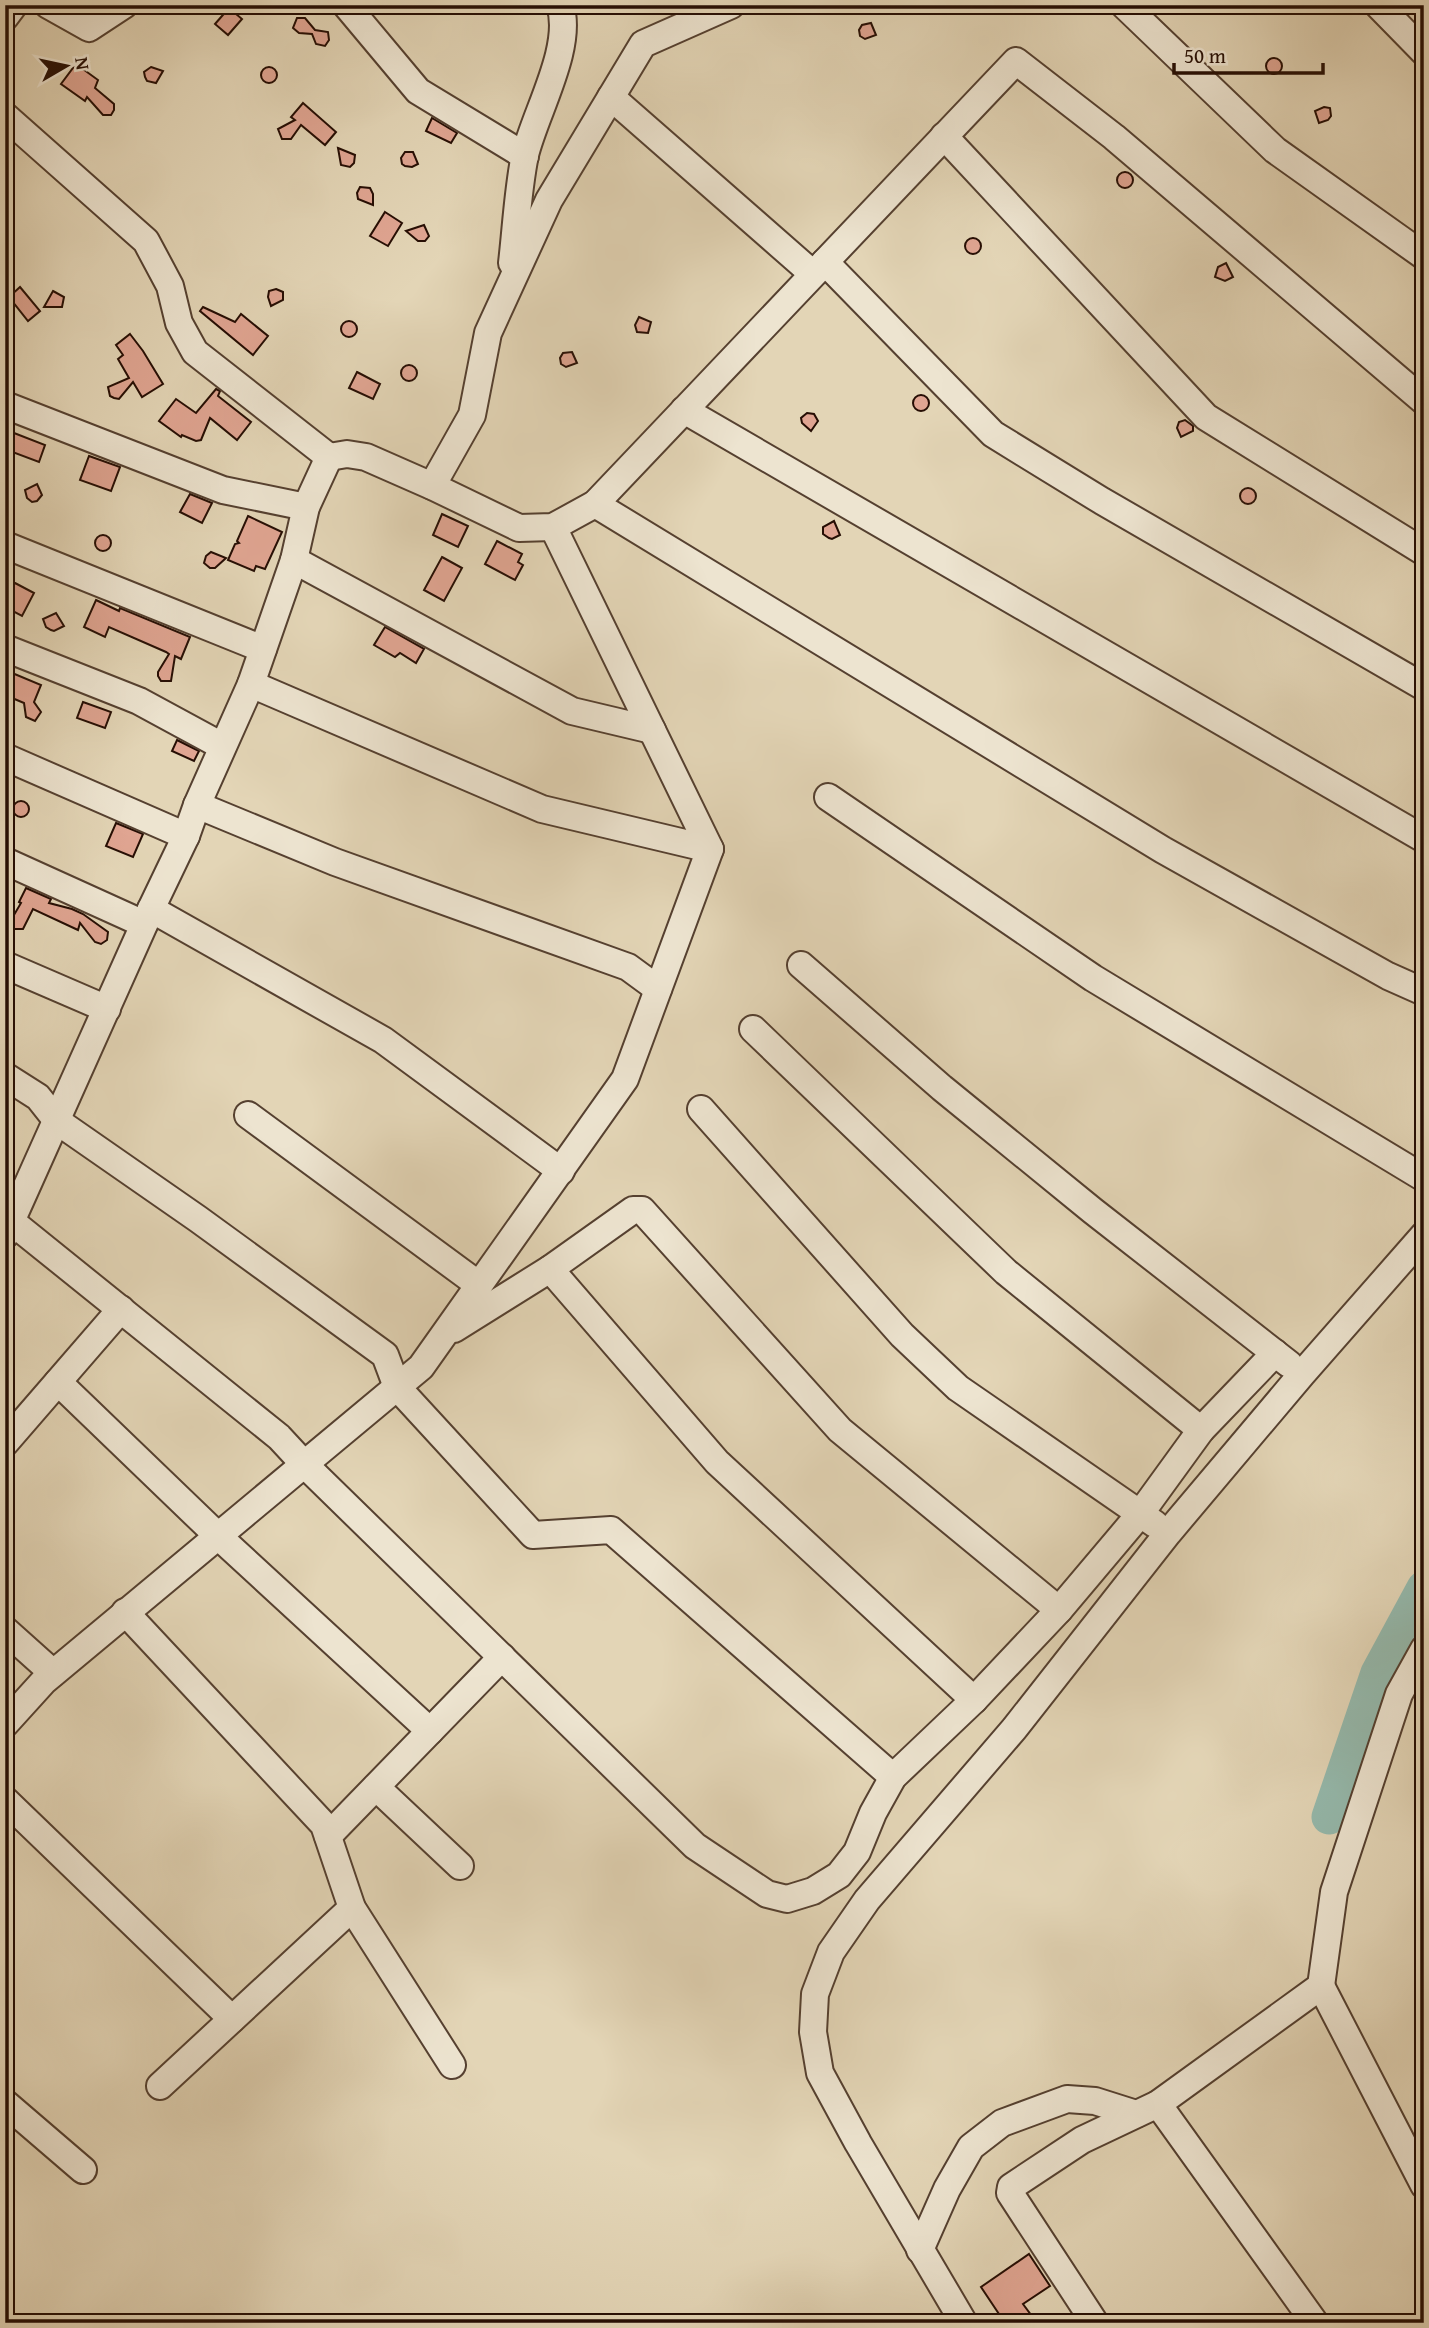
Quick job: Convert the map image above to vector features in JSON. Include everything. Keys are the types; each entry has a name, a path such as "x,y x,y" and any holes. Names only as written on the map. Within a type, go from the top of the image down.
{"street":[{"path":"5,18 14,5"},
{"path":"48,5 89,28 124,5"},
{"path":"346,5 418,91 525,156"},
{"path":"509,289 525,156 562,45 560,5"},
{"path":"432,486 472,415 488,333 550,201 643,44 732,5"},
{"path":"1124,5 1275,150 1424,256"},
{"path":"1378,5 1424,52"},
{"path":"5,116 146,241 170,286 178,323 195,352 329,457 347,454 366,457 519,528 553,527 595,504 1016,61 1114,137 1424,401"},
{"path":"611,97 819,268 993,435 1424,687"},
{"path":"944,136 1206,417 1424,552"},
{"path":"5,405 223,490 306,507"},
{"path":"684,410 1424,839"},
{"path":"329,457 306,507 294,560 251,684 222,746 186,836 57,1121 11,1214 121,1309 279,1437 695,1846 767,1894 787,1899 813,1891 839,1875 857,1852 873,1812 893,1777 974,1700 1059,1610 1140,1514 1201,1430 1275,1353"},
{"path":"595,504 1163,850 1388,976 1424,992"},
{"path":"5,1724 53,1673 421,1367 625,1079 710,849 553,527"},
{"path":"5,545 263,649"},
{"path":"294,560 572,711 652,730"},
{"path":"5,648 139,701 222,746"},
{"path":"251,684 542,809 710,849"},
{"path":"5,757 186,836"},
{"path":"828,797 1093,978 1424,1178"},
{"path":"197,805 335,862 628,967 658,989"},
{"path":"5,861 148,916 383,1040 561,1171"},
{"path":"5,965 107,1009"},
{"path":"801,965 963,1106 1301,1374"},
{"path":"753,1029 1006,1272 1201,1430"},
{"path":"5,1076 38,1097 57,1121 198,1219 385,1355 397,1387 533,1535 611,1530 893,1777"},
{"path":"701,1109 851,1280 902,1335 958,1388 1168,1533"},
{"path":"248,1115 479,1285"},
{"path":"440,1338 550,1269 633,1210 642,1210 840,1430 1059,1610"},
{"path":"956,2320 920,2250 820,2073 813,2032 815,1994 831,1952 867,1900 1014,1729 1168,1533 1301,1374 1424,1235"},
{"path":"550,1269 716,1462 974,1700"},
{"path":"5,1443 121,1309"},
{"path":"58,1382 218,1536 430,1731"},
{"path":"125,1612 324,1825 352,1908 452,2064"},
{"path":"5,1630 53,1673"},
{"path":"1424,1649 1399,1694 1334,1892 1321,1986 1424,2185"},
{"path":"328,1836 502,1657"},
{"path":"376,1787 460,1866"},
{"path":"5,1800 232,2019"},
{"path":"839,1875 867,1900"},
{"path":"160,2086 352,1908"},
{"path":"1095,2323 1010,2193 1011,2187 1082,2140 1147,2109 1321,1986"},
{"path":"920,2250 947,2189 971,2147 1002,2123 1067,2099 1147,2109 1315,2323"},
{"path":"5,2103 83,2170"}],"building":[{"path":"229,8 242,19 228,35 215,24"},
{"path":"297,18 305,18 315,30 328,32 329,40 325,46 316,44 312,34 299,33 293,28"},
{"path":"871,23 876,35 865,39 860,36 859,30 862,25"},
{"path":"1274,58 1280,60 1280,72 1274,74 1268,72 1266,66 1268,60"},
{"path":"76,64 98,80 95,88 114,104 111,115 103,115 87,97 85,101 61,84"},
{"path":"151,67 163,71 156,83 147,81 145,77 144,72"},
{"path":"269,67 275,69 275,81 269,83 263,81 261,75 263,69"},
{"path":"303,103 336,132 325,145 301,125 291,139 282,139 278,129 295,120 291,117"},
{"path":"1324,107 1330,108 1331,116 1319,123 1315,111"},
{"path":"432,118 457,133 451,143 426,131"},
{"path":"338,148 355,155 354,163 350,167 341,165"},
{"path":"405,152 413,152 418,164 412,167 402,164 401,158"},
{"path":"1125,172 1131,174 1131,186 1125,188 1119,186 1117,180 1119,174"},
{"path":"360,187 370,188 373,205 358,199"},
{"path":"385,212 402,223 388,246 370,236"},
{"path":"424,225 429,236 425,241 418,241 406,231"},
{"path":"973,238 979,240 979,252 973,254 967,252 965,246 967,240"},
{"path":"1226,263 1233,277 1225,281 1215,277 1218,267"},
{"path":"20,287 40,311 28,321 9,297"},
{"path":"276,289 283,292 283,300 271,306 269,291"},
{"path":"53,291 64,297 62,307 44,307"},
{"path":"203,307 235,322 241,314 268,336 253,355 200,311"},
{"path":"639,317 651,322 648,333 637,332 635,325"},
{"path":"349,321 355,323 355,335 349,337 343,335 341,329 343,323"},
{"path":"130,334 163,384 142,397 133,382 119,399 114,398 110,396 108,387 129,378 118,359 123,355 116,345"},
{"path":"572,352 577,363 566,367 561,364 563,353"},
{"path":"409,365 415,367 415,379 409,381 403,379 401,373 403,367"},
{"path":"357,372 380,384 373,399 349,388"},
{"path":"216,389 220,391 218,396 251,422 237,440 210,418 201,440 196,441 182,435 181,437 159,421 176,399 196,413"},
{"path":"921,395 927,397 927,409 921,411 915,409 913,403 915,397"},
{"path":"807,413 814,414 818,421 811,431 802,423 801,418"},
{"path":"1185,420 1193,426 1193,431 1181,437 1177,428 1179,422"},
{"path":"14,433 45,445 39,462 7,450"},
{"path":"89,456 120,467 111,491 80,480"},
{"path":"37,484 42,495 32,502 27,498 25,490"},
{"path":"1248,488 1254,490 1254,502 1248,504 1242,502 1240,496 1242,490"},
{"path":"190,494 212,503 202,523 180,512"},
{"path":"442,514 468,526 458,547 433,535"},
{"path":"248,516 282,532 265,569 256,566 254,571 228,560 235,544 239,543 237,541"},
{"path":"834,521 840,535 832,539 823,534 823,527"},
{"path":"103,535 109,537 109,549 103,551 97,549 95,543 97,537"},
{"path":"497,541 522,554 518,562 523,565 515,580 485,564"},
{"path":"211,552 226,558 215,568 204,563"},
{"path":"442,557 462,568 444,601 424,590"},
{"path":"15,583 34,593 22,616 5,607 5,600"},
{"path":"96,600 190,637 181,659 175,656 171,681 161,681 158,676 169,654 166,652 109,627 105,637 84,627"},
{"path":"56,613 64,626 54,631 46,627 43,619"},
{"path":"385,627 424,649 416,663 400,653 395,657 374,645"},
{"path":"5,670 41,685 34,702 41,712 35,721 26,717 24,703 5,695"},
{"path":"83,702 111,712 105,728 77,718"},
{"path":"177,740 199,751 194,761 172,751"},
{"path":"21,801 27,803 27,815 21,817 15,815 13,809 15,803"},
{"path":"116,823 143,834 133,857 106,846"},
{"path":"26,888 51,899 49,903 83,914 108,932 107,940 101,944 95,942 80,923 78,930 33,909 23,929 14,929 11,920"},
{"path":"1029,2254 1050,2286 1023,2304 1037,2323 1005,2323 981,2287"}],"waterway":[{"path":"1329,1817 1378,1673 1424,1588"}]}
